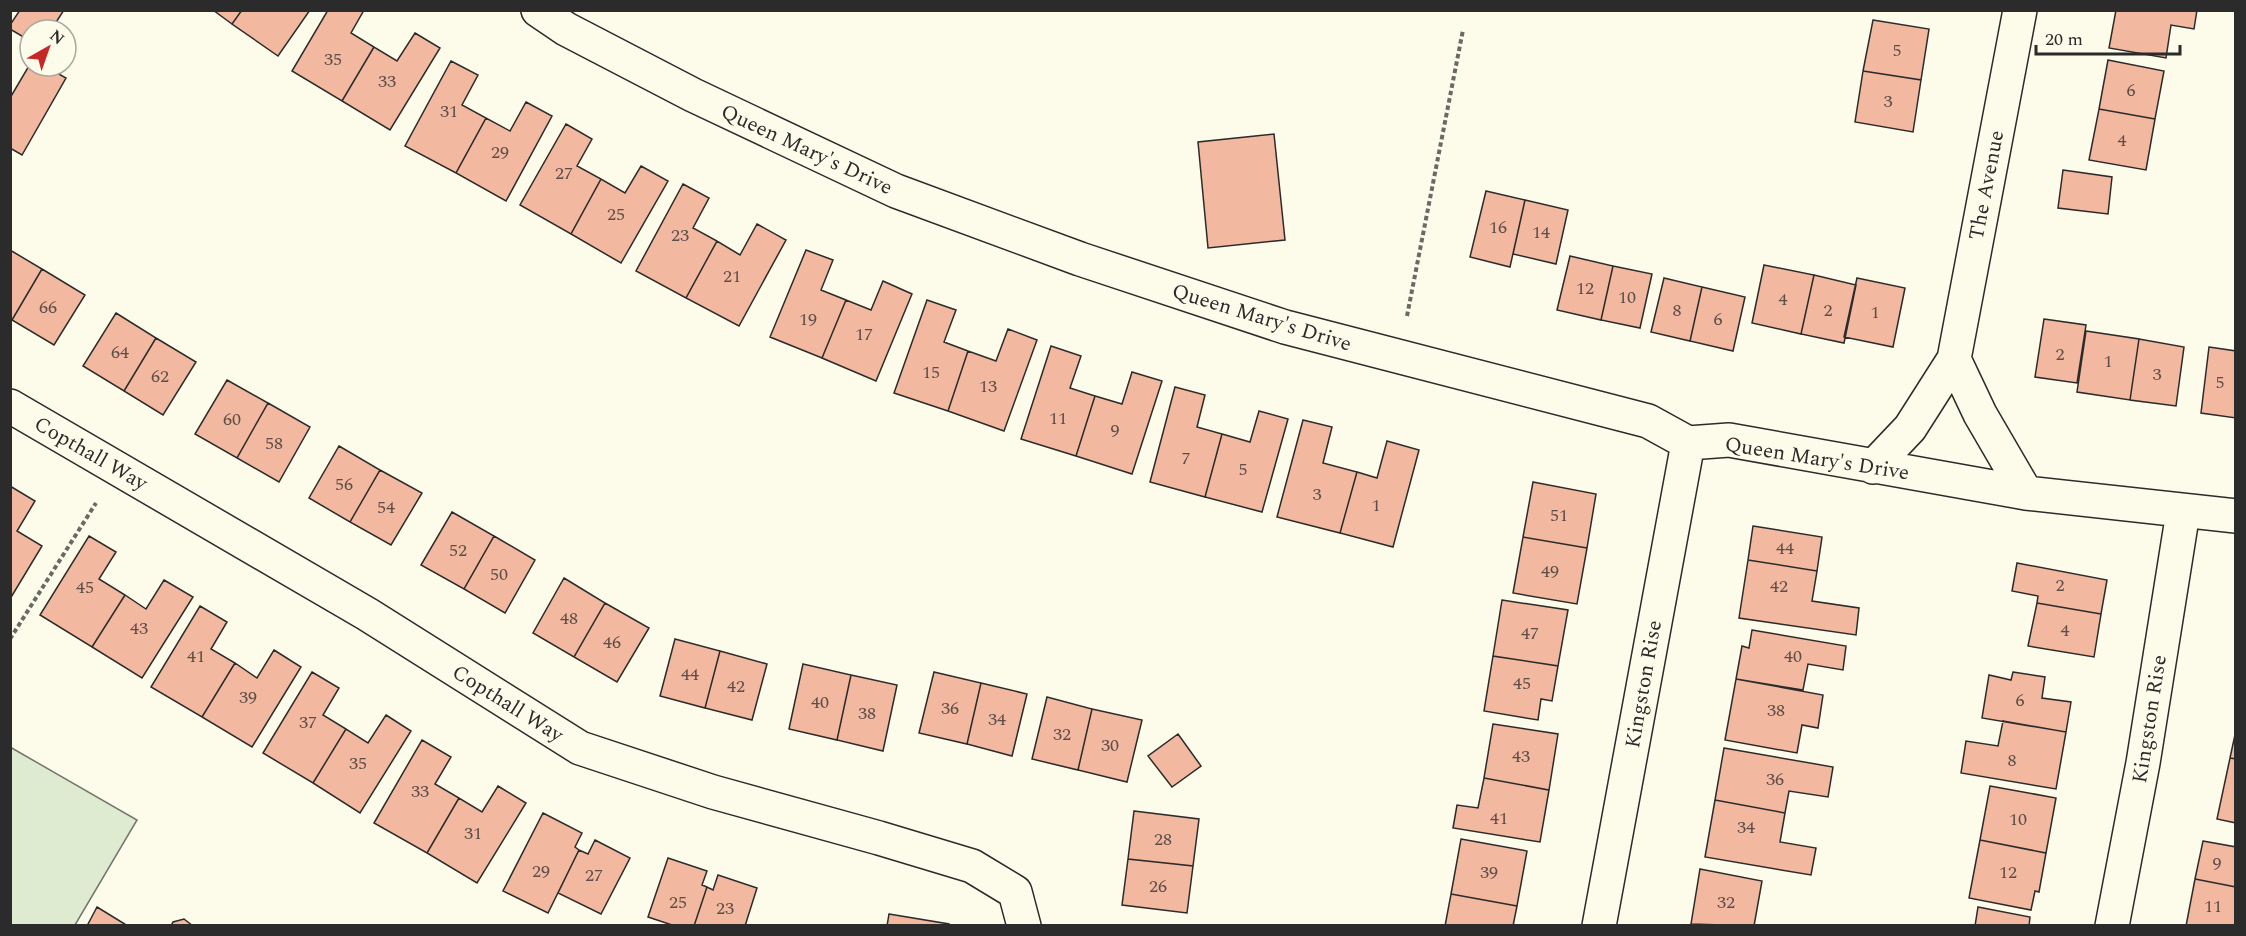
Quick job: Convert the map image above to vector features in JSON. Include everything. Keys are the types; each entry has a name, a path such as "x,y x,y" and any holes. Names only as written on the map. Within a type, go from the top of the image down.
{"street":[{"name":"Queen Mary's Drive","path":"538,10 566,29 693,95 896,191 1080,259 1284,327 1648,421 1688,443 1729,440 2026,494 2235,516"},
{"name":"The Avenue","path":"1874,467 1910,428 1954,359 2019,10"},
{"path":"1954,359 1980,414 2026,494"},
{"name":"Copthall Way","path":"10,406 367,614 580,748 713,792 972,866 1015,892 1024,926"},
{"name":"Kingston Rise","path":"1599,926 1688,443"},
{"name":"Kingston Rise","path":"2112,926 2143,763 2183,512"}],"path":[{"path":"1406,323 1463,30"},
{"path":"10,639 117,469"}],"green space":[{"path":"10,747 137,820 75,925 11,925"}],"building":[{"path":"20,10 64,10 59,18 18,18 18,34 10,29 10,25"},
{"path":"213,10 242,10 232,24"},
{"path":"242,10 310,10 278,56 232,24"},
{"path":"328,10 364,10 351,33 374,47 342,101 292,71"},
{"path":"2116,10 2197,10 2194,29 2171,25 2166,58 2109,48"},
{"path":"1873,20 1929,29 1921,80 1863,71"},
{"path":"415,33 440,48 390,130 342,101 374,47 397,61"},
{"path":"2108,60 2164,71 2155,119 2099,109"},
{"path":"451,61 478,75 462,105 486,118 456,173 405,146"},
{"path":"1863,71 1921,80 1913,132 1855,122"},
{"path":"22,78 66,78 22,155 10,148 10,98"},
{"path":"526,102 552,116 506,201 456,173 486,118 510,131"},
{"path":"2099,109 2155,119 2146,170 2089,160"},
{"path":"566,124 592,139 577,166 601,179 571,234 520,205"},
{"path":"1274,134 1285,240 1208,248 1198,142"},
{"path":"641,166 668,181 621,263 571,234 601,179 625,193"},
{"path":"2063,170 2112,177 2108,214 2058,208"},
{"path":"683,184 709,198 693,228 717,241 686,298 636,271"},
{"path":"1486,191 1525,200 1510,267 1470,257"},
{"path":"1525,200 1568,210 1556,264 1513,254"},
{"path":"757,224 786,240 739,326 686,298 717,241 740,255"},
{"path":"10,250 42,269 12,320 10,319"},
{"path":"806,250 833,260 821,290 846,300 822,358 770,337"},
{"path":"1570,256 1613,266 1601,320 1557,310"},
{"path":"1764,265 1814,275 1801,334 1752,323"},
{"path":"1613,266 1652,274 1640,328 1601,320"},
{"path":"42,269 85,295 54,345 12,320"},
{"path":"1814,275 1856,285 1844,343 1801,334"},
{"path":"1664,278 1702,287 1690,341 1651,332"},
{"path":"1857,278 1905,288 1893,347 1844,337"},
{"path":"883,281 912,294 876,381 822,358 846,300 871,310"},
{"path":"1702,287 1745,297 1733,351 1690,341"},
{"path":"927,300 956,310 944,342 968,351 948,411 894,393"},
{"path":"116,313 156,338 124,391 83,366"},
{"path":"2044,319 2086,325 2077,383 2035,377"},
{"path":"1008,329 1037,340 1004,431 948,411 968,351 996,361"},
{"path":"2086,331 2139,339 2130,400 2077,392"},
{"path":"156,338 196,362 163,415 124,391"},
{"path":"2139,339 2184,347 2176,406 2130,400"},
{"path":"1051,346 1081,356 1070,388 1095,396 1076,456 1021,439"},
{"path":"2209,347 2236,351 2236,418 2201,413"},
{"path":"1132,372 1162,381 1132,474 1076,456 1095,396 1122,404"},
{"path":"227,380 268,403 237,458 195,434"},
{"path":"1175,387 1205,395 1197,427 1222,434 1205,497 1150,482"},
{"path":"268,403 310,427 279,482 237,458"},
{"path":"1259,411 1288,419 1262,512 1205,497 1222,434 1250,442"},
{"path":"1303,420 1332,427 1323,463 1357,472 1340,533 1277,517"},
{"path":"1387,441 1419,450 1393,547 1340,533 1357,472 1377,478"},
{"path":"339,446 380,470 350,522 309,498"},
{"path":"380,470 422,493 391,545 350,522"},
{"path":"1533,482 1596,494 1587,548 1523,537"},
{"path":"10,486 35,501 17,531 42,546 10,599"},
{"path":"452,512 494,536 464,589 421,565"},
{"path":"1753,526 1822,537 1817,571 1748,560"},
{"path":"89,536 116,552 99,579 125,595 92,647 40,615"},
{"path":"494,536 535,560 505,613 464,589"},
{"path":"1523,537 1587,548 1577,604 1513,593"},
{"path":"1748,560 1817,571 1812,601 1859,608 1856,635 1739,618"},
{"path":"2017,563 2107,580 2101,614 2037,603 2038,596 2012,591"},
{"path":"564,578 605,603 574,657 533,633"},
{"path":"164,580 193,597 142,678 92,647 125,595 146,609"},
{"path":"1502,600 1568,610 1558,666 1493,656"},
{"path":"605,603 649,628 617,682 574,657"},
{"path":"2037,603 2101,614 2094,657 2028,646"},
{"path":"200,606 227,622 211,649 235,663 202,717 151,687"},
{"path":"1752,630 1846,646 1843,670 1808,664 1803,690 1736,679 1742,646 1749,648"},
{"path":"675,639 720,651 705,708 660,696"},
{"path":"274,650 301,667 252,747 202,717 235,663 257,678"},
{"path":"720,651 767,664 752,720 705,708"},
{"path":"1493,656 1558,666 1552,701 1541,699 1538,720 1484,711"},
{"path":"803,664 851,675 837,740 789,729"},
{"path":"312,672 339,688 323,715 346,729 313,783 263,753"},
{"path":"934,672 981,683 967,744 919,733"},
{"path":"2013,672 2045,677 2042,698 2071,702 2066,732 1982,718 1989,675 2011,680"},
{"path":"851,675 897,685 883,751 837,740"},
{"path":"1736,679 1823,695 1818,728 1802,725 1797,753 1725,740"},
{"path":"981,683 1027,694 1012,756 967,744"},
{"path":"1047,697 1092,709 1078,770 1032,759"},
{"path":"1092,709 1142,720 1127,782 1078,770"},
{"path":"386,715 411,731 360,813 313,783 346,729 368,743"},
{"path":"2003,721 2066,732 2056,789 1961,773 1966,741 1998,746"},
{"path":"1493,724 1558,734 1549,790 1484,778"},
{"path":"2236,730 2236,759 2230,758"},
{"path":"1178,734 1201,766 1172,787 1148,756"},
{"path":"422,740 451,757 435,784 459,798 427,853 374,823"},
{"path":"1724,748 1833,767 1828,797 1789,791 1785,813 1715,800"},
{"path":"2230,758 2236,759 2236,823 2217,819"},
{"path":"1484,778 1549,790 1540,842 1453,828 1457,805 1478,808"},
{"path":"498,786 526,803 477,883 427,853 459,798 482,812"},
{"path":"1990,786 2056,798 2046,853 1980,840"},
{"path":"1715,800 1785,813 1780,842 1816,848 1811,875 1705,857"},
{"path":"1134,811 1199,819 1193,866 1128,859"},
{"path":"543,813 582,833 575,847 579,850 548,913 503,891"},
{"path":"1461,839 1527,851 1517,906 1451,894"},
{"path":"595,840 630,858 601,914 558,893 579,850 588,854"},
{"path":"1980,840 2046,853 2039,892 2035,891 2031,910 1969,898"},
{"path":"2203,841 2236,847 2236,887 2195,879"},
{"path":"668,858 707,871 702,885 707,887 694,926 675,926 648,917"},
{"path":"1128,859 1193,866 1187,913 1122,905"},
{"path":"1700,869 1762,881 1754,926 1691,924"},
{"path":"718,875 757,888 745,926 694,926 707,887 713,890"},
{"path":"2195,879 2236,887 2236,926 2186,926"},
{"path":"1451,894 1517,906 1513,926 1445,926"},
{"path":"97,907 128,926 87,926"},
{"path":"1978,907 2030,917 2029,926 1975,926"},
{"path":"889,914 949,924 949,926 887,926"},
{"path":"184,919 193,926 171,926 173,922"}]}
